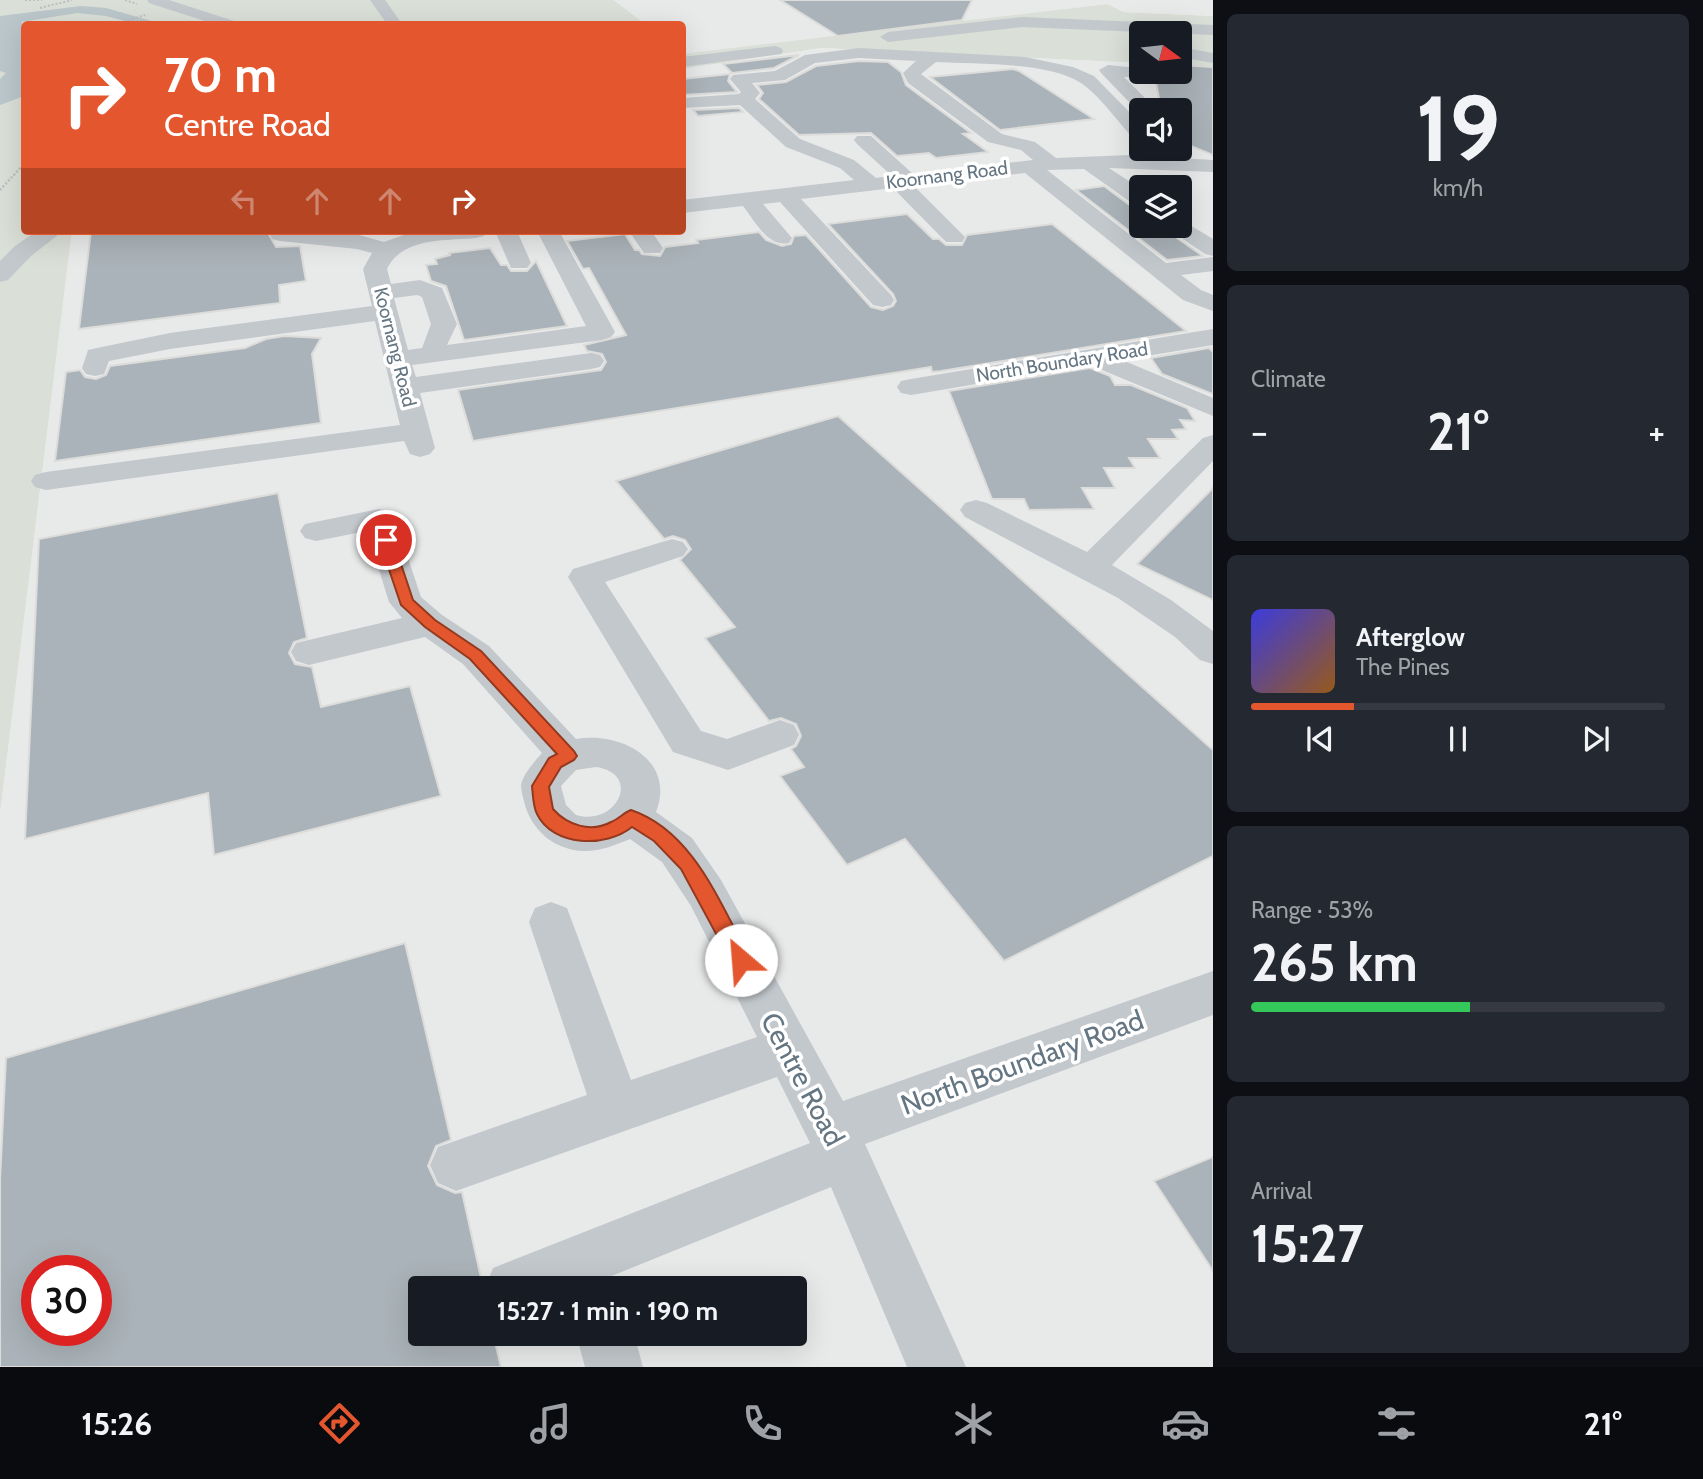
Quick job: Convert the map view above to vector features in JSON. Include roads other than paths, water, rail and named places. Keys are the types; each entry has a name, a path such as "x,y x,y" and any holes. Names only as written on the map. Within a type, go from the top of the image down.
{"street":[{"path":"377,0 393,21"},
{"path":"153,6 216,21"},
{"path":"1008,11 1048,6"},
{"path":"1034,22 1099,10"},
{"path":"686,62 991,24 1034,22 1213,30"},
{"path":"1122,26 1129,34"},
{"path":"738,79 779,76 811,59 859,53 1025,62 1079,75 1094,85 1129,122"},
{"path":"1192,54 1213,58"},
{"path":"933,56 912,73 914,79 995,138 1028,146 1052,163"},
{"path":"1129,72 1108,70 1133,95 1140,98"},
{"path":"686,77 732,73 751,93 744,99 686,103"},
{"path":"779,76 793,88"},
{"path":"744,99 793,143 848,164 871,184"},
{"path":"864,141 954,237"},
{"path":"1192,154 1206,165"},
{"path":"1130,161 1143,175"},
{"name":"Koornang Road","path":"686,207 1052,163 1130,161"},
{"name":"Koornang Road","path":"1188,161 1206,165"},
{"path":"1086,162 1129,192"},
{"path":"1029,166 1163,270 1192,296 1213,304"},
{"path":"785,195 882,300"},
{"path":"748,199 781,238"},
{"path":"1192,220 1213,249"},
{"path":"0,275 23,251 46,235"},
{"path":"305,235 356,237 387,250 421,238 441,235"},
{"path":"508,235 519,263"},
{"path":"398,359 602,332 550,235"},
{"name":"Koornang Road","path":"46,481 418,440 375,270 387,250"},
{"path":"1163,270 1213,264"},
{"path":"95,368 97,356 383,302 420,287 433,293 444,324 434,345 437,354"},
{"name":"North Boundary Road","path":"911,387 1213,337"},
{"path":"1093,357 1213,408"},
{"path":"405,387 591,361"},
{"path":"1089,569 1213,444"},
{"path":"976,510 1158,606 1213,650"},
{"path":"316,531 379,519 407,602 430,624 476,655 568,756"},
{"path":"672,549 585,577 687,742 728,755 780,735"},
{"path":"309,652 430,624"},
{"path":"631,767 687,742"},
{"path":"579,753 608,753 631,767 640,779 642,790 640,804 631,817 619,827 603,833 568,831 553,822 541,803 541,786 555,762 568,756 579,753"},
{"name":"Centre Road","path":"631,817 660,836 688,863 838,1143 937,1367"},
{"path":"551,922 617,1110"},
{"name":"North Boundary Road","path":"589,1274 838,1143 1213,993"},
{"path":"456,1165 788,1050"},
{"path":"608,1346 614,1367"}]}
